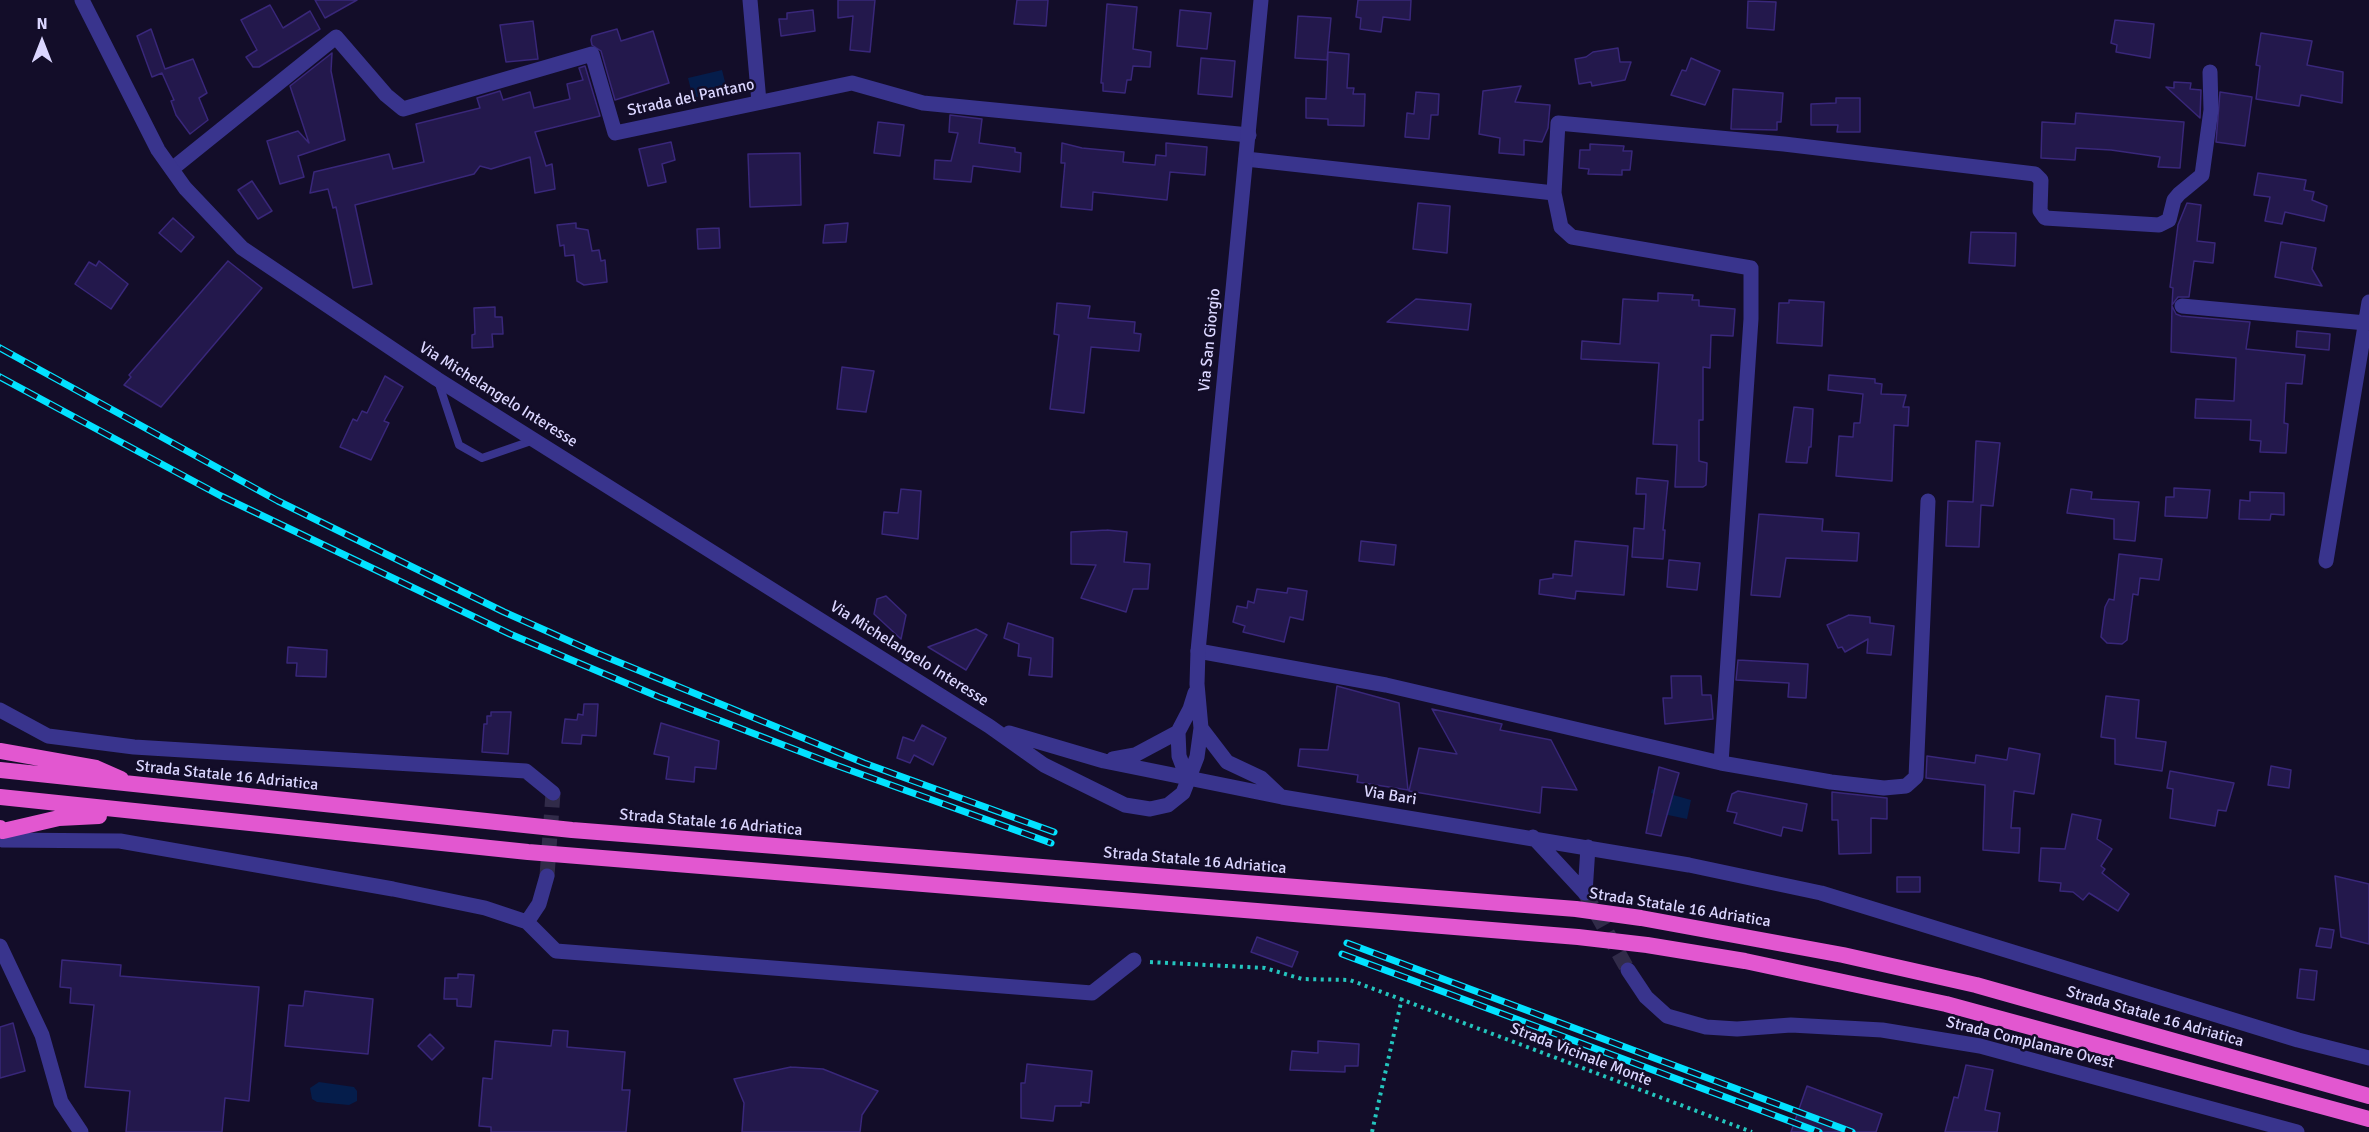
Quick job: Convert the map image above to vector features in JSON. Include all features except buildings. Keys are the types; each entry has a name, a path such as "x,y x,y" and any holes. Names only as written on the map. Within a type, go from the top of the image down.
{"highway":[{"path":"0,751 96,768 129,784"},
{"name":"Strada Statale 16 Adriatica","path":"0,770 572,830 1576,909 1641,918 1843,955 1976,985 2369,1095"},
{"path":"0,797 142,814 528,852 1578,937 1647,945 1745,961 1946,1004 2369,1119"},
{"path":"2,836 59,818 142,814"}],"street":[{"path":"750,0 759,102"},
{"name":"Via San Giorgio","path":"1187,777 1197,757 1201,728 1197,684 1198,651 1261,0"},
{"name":"Via Michelangelo Interesse","path":"84,3 142,123 172,169 205,211 242,248 437,379 989,726 1044,765 1125,805 1150,809 1168,805 1183,793 1187,777 1104,761 989,726"},
{"name":"Strada del Pantano","path":"172,169 336,37 386,95 403,109 592,54 615,133 852,83 923,103 1249,135"},
{"path":"1721,763 1751,319 1751,268 1572,237 1561,227 1554,193 1558,123 1796,146 2035,174 2041,180 2040,211 2045,218 2159,225 2169,220 2174,200 2179,194 2202,175 2211,110 2210,72"},
{"path":"1246,159 1554,193"},
{"path":"2325,561 2369,302"},
{"path":"2182,306 2366,323"},
{"path":"1198,651 1386,685 1721,763 1831,782 1884,788 1906,786 1916,777 1928,501"},
{"name":"Via San Giorgio","path":"1178,732 1190,709 1197,684"},
{"path":"0,710 48,736 134,747 526,771 553,793"},
{"path":"1201,728 1227,762 1261,778 1281,796"},
{"path":"1104,761 1135,755 1178,732 1179,756 1187,777"},
{"name":"Via Bari","path":"1187,777 1281,796 1689,865 1821,893 2298,1040 2369,1058"},
{"path":"2,836 120,841 393,889 485,908 527,922 556,951 1092,993 1134,960"},
{"path":"1533,837 1585,893 1588,847"},
{"path":"527,922 538,904 547,876"},
{"path":"0,946 42,1035 61,1102 81,1132"},
{"name":"Strada Complanare Ovest","path":"1628,970 1646,997 1667,1016 1707,1027 1737,1029 1791,1025 1882,1030 1980,1046 2297,1132"}],"lane":[{"path":"437,379 459,445 482,458 534,440"}],"path":[{"name":"Strada Vicinale Monte","path":"1134,960 1264,968 1302,979 1350,980 1752,1132"},
{"path":"1372,1132 1402,998"}],"water":[{"path":"722,70 727,90 693,98 688,78"},
{"path":"1652,789 1691,800 1687,819 1649,811 1652,797 1656,798 1656,795 1651,793"},
{"path":"319,1082 354,1087 357,1091 357,1101 349,1105 317,1102 312,1099 310,1088"}],"tunnel":[{"path":"547,876 553,793"},
{"path":"1585,893 1628,970"}],"railway":[{"path":"0,348 278,501 504,612 594,652 864,763 1054,832"},
{"path":"0,377 221,496 510,634 659,697 830,763 1051,843"},
{"path":"1347,943 1852,1132"},
{"path":"1342,954 1819,1132"}]}
